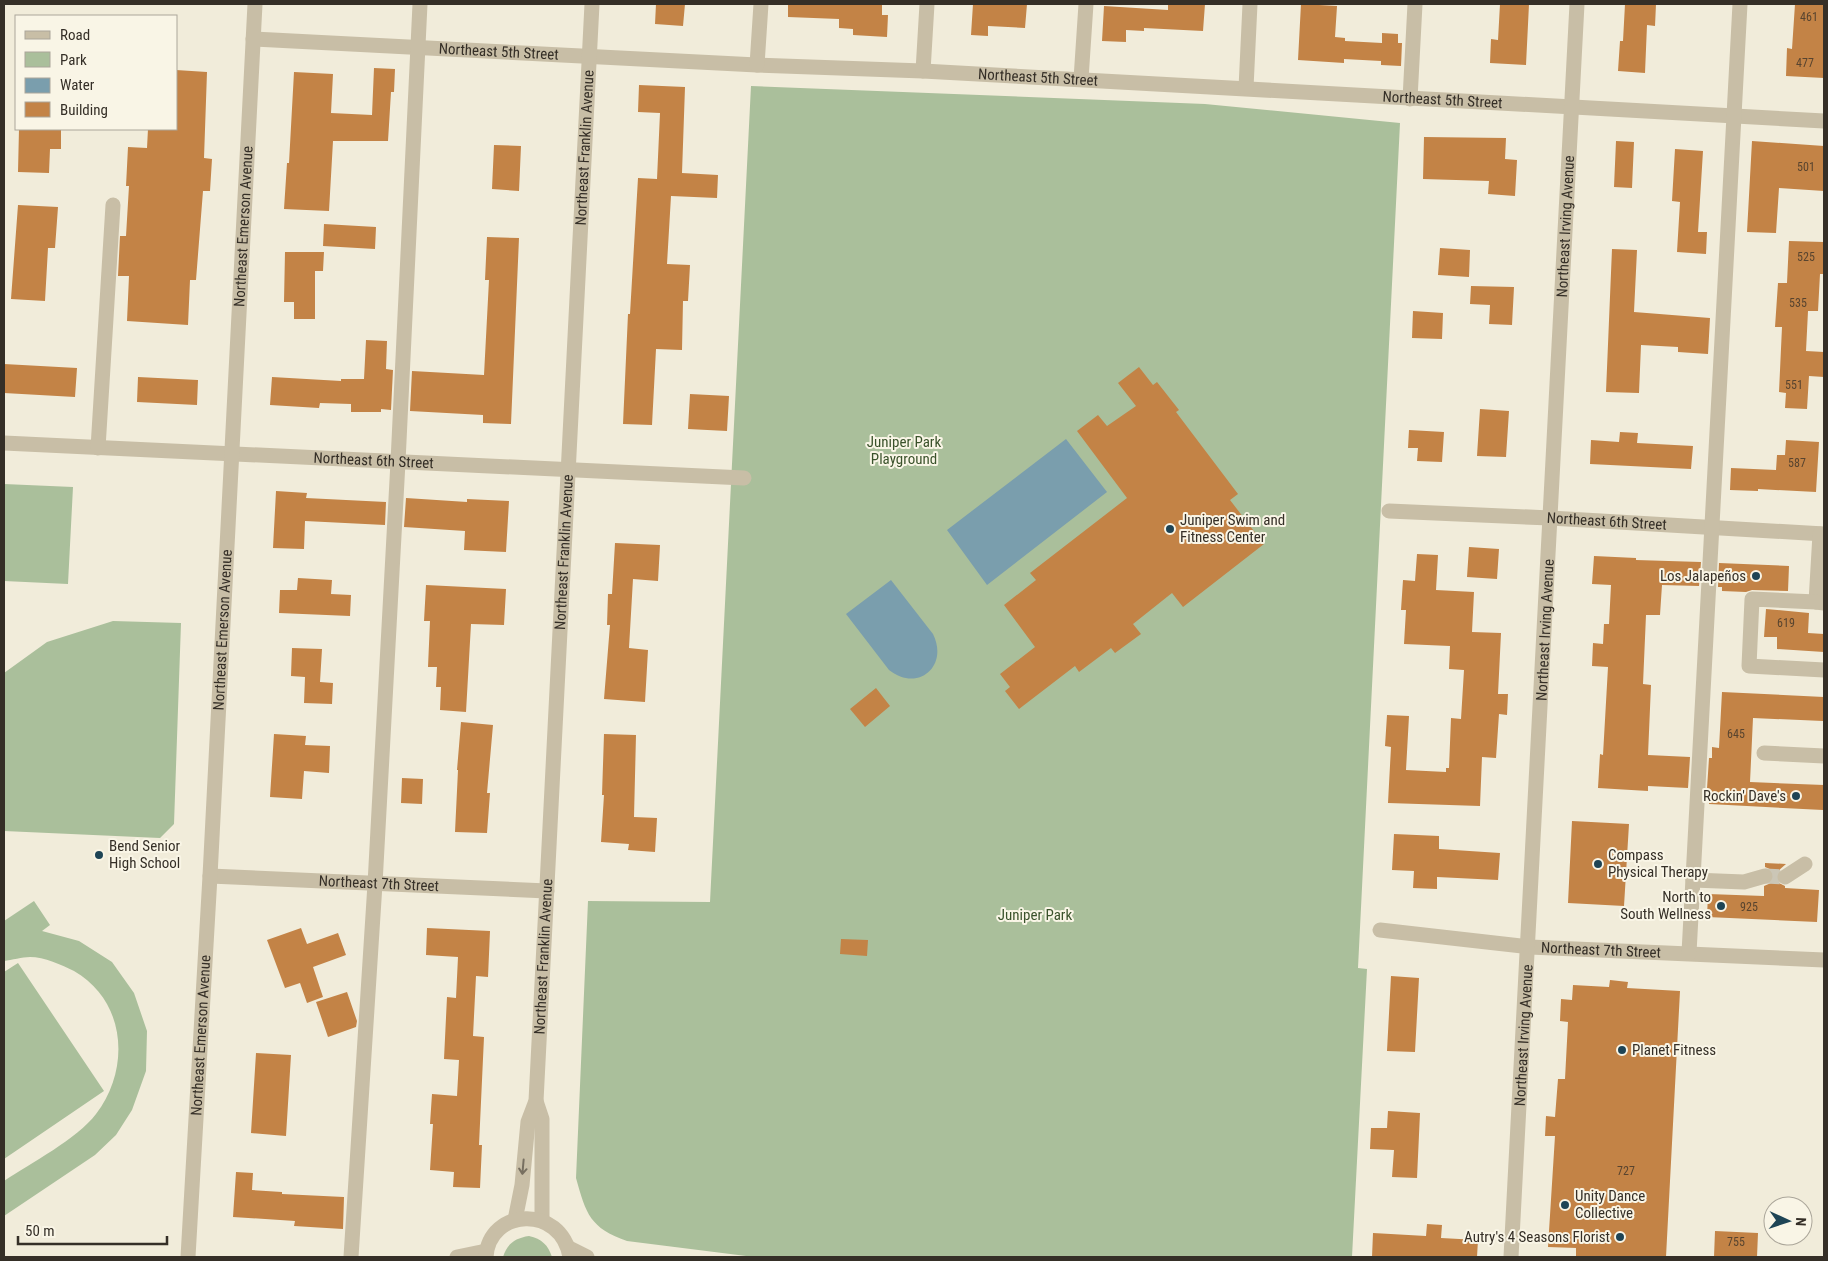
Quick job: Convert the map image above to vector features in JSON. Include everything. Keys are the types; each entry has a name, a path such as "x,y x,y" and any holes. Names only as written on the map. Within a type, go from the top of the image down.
{"street":[{"name":"Northeast Emerson Avenue","path":"188,1257 210,876 255,4"},
{"path":"351,1257 375,884 420,4"},
{"name":"Northeast Franklin Avenue","path":"515,1220 522,1185 528,1122 536,1101 592,4"},
{"path":"757,66 761,4"},
{"path":"923,71 927,4"},
{"path":"1081,79 1086,4"},
{"path":"1246,88 1250,4"},
{"path":"1410,99 1415,4"},
{"name":"Northeast Irving Avenue","path":"1511,1257 1530,947 1577,4"},
{"path":"1689,953 1740,4"},
{"name":"Northeast 5th Street","path":"253,39 418,46 757,66 923,71 1081,79 1824,121"},
{"path":"98,448 113,205"},
{"name":"Northeast 6th Street","path":"4,443 744,478"},
{"name":"Northeast 6th Street","path":"1389,511 1550,518 1822,534"},
{"path":"1822,534 1820,603 1752,599 1749,666 1824,670"},
{"path":"1764,753 1824,756"},
{"path":"1785,876 1805,864"},
{"name":"Northeast 7th Street","path":"210,876 547,891"},
{"path":"1693,880 1744,882 1765,876"},
{"name":"Northeast 7th Street","path":"1380,930 1530,947 1824,960"},
{"name":"Northeast Franklin Avenue","path":"536,1101 542,1119 542,1221"},
{"path":"457,1257 486,1254 492,1238 502,1227 515,1220 529,1218 542,1221 554,1227 563,1236 569,1253 587,1257"}],"green space":[{"name":"Juniper Park","path":"751,86 1205,104 1400,123 1358,968 1367,969 1352,1257 754,1257 627,1241 605,1231 591,1218 583,1201 576,1178 588,901 710,902"},
{"path":"4,484 73,487 68,584 4,581"},
{"path":"113,621 181,623 174,824 160,838 4,831 4,673 47,642"},
{"path":"34,901 50,925 42,931 79,941 112,962 134,993 147,1031 146,1071 132,1110 116,1135 95,1155 4,1216 4,1181 53,1150 88,1123 107,1096 115,1076 118,1056 118,1036 113,1017 104,1000 91,984 74,971 47,960 24,957 4,961 4,921"},
{"path":"18,963 104,1091 4,1159 4,972"},
{"path":"529,1236 544,1243 552,1257 503,1257 512,1242"}],"water":[{"path":"1066,439 1107,492 987,585 947,530"},
{"path":"891,580 933,634 937,646 934,666 928,673 920,677 910,679 889,670 846,614"}],"building":[{"path":"656,4 685,4 683,26 655,24"},
{"path":"788,4 882,4 882,15 888,15 887,37 853,35 853,29 839,28 839,19 788,17"},
{"path":"973,4 1027,4 1025,28 988,26 988,36 971,35"},
{"path":"1168,4 1205,4 1203,31 1144,28 1144,31 1126,30 1126,42 1102,41 1104,6 1168,10"},
{"path":"1301,4 1337,6 1335,37 1345,38 1345,41 1382,43 1382,33 1398,34 1398,43 1402,43 1401,66 1381,65 1381,61 1344,59 1344,63 1298,60"},
{"path":"1500,4 1529,4 1526,65 1490,63 1491,39 1498,40"},
{"path":"1625,4 1656,4 1655,26 1647,25 1645,73 1618,71 1620,41 1623,41"},
{"path":"1795,4 1824,4 1824,78 1786,76 1787,48 1792,49"},
{"path":"374,68 395,69 394,92 391,92 388,141 333,141 329,211 284,209 287,163 289,163 294,72 333,74 331,113 372,115"},
{"path":"178,70 207,72 204,158 212,159 210,191 203,191 196,280 190,280 188,325 127,321 129,276 118,276 120,236 126,236 129,186 126,186 128,147 147,148 148,130 178,130"},
{"path":"639,85 685,87 682,173 718,175 717,198 671,196 667,264 690,265 688,301 683,301 682,350 656,349 652,425 623,424 628,314 630,314 638,178 657,179 660,113 638,112"},
{"path":"19,130 61,130 61,149 50,149 49,173 18,172"},
{"path":"1424,137 1506,138 1505,159 1517,160 1515,196 1488,194 1489,181 1423,179"},
{"path":"1616,141 1634,142 1632,188 1614,187"},
{"path":"1752,141 1824,146 1824,191 1779,188 1776,233 1747,232"},
{"path":"494,145 521,146 519,191 492,189"},
{"path":"1675,149 1703,151 1698,232 1707,232 1706,254 1677,252 1680,202 1672,201"},
{"path":"18,205 58,207 55,248 48,248 45,301 11,299"},
{"path":"324,224 376,227 375,249 323,246"},
{"path":"487,237 519,238 511,424 483,423 483,415 410,411 412,371 484,375 489,280 485,280"},
{"path":"1789,241 1824,242 1824,274 1820,274 1818,311 1808,311 1806,351 1824,352 1824,377 1809,376 1807,409 1785,408 1786,393 1779,392 1782,327 1775,327 1778,283 1787,283"},
{"path":"1440,248 1470,250 1469,277 1438,275"},
{"path":"1612,249 1637,250 1634,312 1710,318 1708,354 1678,352 1678,347 1641,345 1639,393 1606,392"},
{"path":"285,252 324,252 323,271 315,271 315,319 294,319 294,302 284,302"},
{"path":"1471,286 1514,287 1512,325 1489,324 1490,305 1470,304"},
{"path":"1413,311 1443,313 1442,339 1412,338"},
{"path":"366,340 387,341 386,369 393,370 391,410 351,412 351,404 320,403 319,408 270,405 272,377 341,381 341,379 364,379"},
{"path":"4,364 77,368 75,397 4,393"},
{"name":"Juniper Swim and Fitness Center","path":"1139,367 1153,385 1157,382 1179,410 1176,412 1238,494 1230,500 1264,544 1183,607 1172,593 1133,624 1141,634 1115,653 1111,648 1079,672 1075,666 1019,709 1005,691 1010,687 1000,674 1035,647 1004,605 1036,580 1030,573 1127,498 1077,431 1098,415 1107,426 1136,406 1118,383"},
{"path":"138,377 198,380 197,405 137,402"},
{"path":"690,394 729,396 727,431 688,429"},
{"path":"1480,409 1509,411 1506,457 1477,456"},
{"path":"1409,430 1444,432 1442,462 1417,461 1418,448 1408,448"},
{"path":"1620,432 1638,433 1637,443 1693,446 1691,469 1590,464 1591,440 1619,442"},
{"path":"1786,440 1819,442 1816,492 1758,489 1758,491 1730,490 1731,468 1776,470 1777,455 1785,455"},
{"path":"276,491 307,493 306,498 386,502 385,525 305,521 304,549 273,548"},
{"path":"406,498 467,502 467,499 509,501 506,552 464,550 465,531 404,527"},
{"path":"615,543 660,545 658,581 633,579 629,648 648,650 645,702 604,699 610,625 607,625 608,594 612,594"},
{"path":"1469,547 1499,549 1497,579 1467,577"},
{"path":"1417,554 1438,555 1436,590 1474,592 1472,632 1501,633 1498,694 1508,694 1507,715 1499,714 1496,758 1482,757 1480,806 1388,803 1391,747 1385,746 1387,715 1409,716 1406,770 1446,772 1446,768 1449,768 1451,718 1461,719 1464,670 1449,669 1450,646 1404,644 1406,610 1401,610 1403,580 1415,581"},
{"path":"1594,556 1636,558 1636,560 1701,562 1699,586 1662,585 1660,615 1646,615 1643,684 1651,685 1648,755 1690,757 1688,788 1648,786 1648,791 1598,788 1600,754 1603,755 1608,667 1592,666 1593,643 1603,644 1604,624 1609,624 1611,585 1592,584"},
{"name":"Los Jalapeños","path":"1719,563 1789,566 1788,591 1722,591 1722,587 1718,587"},
{"path":"298,578 332,580 331,594 351,595 350,616 279,613 280,590 297,590"},
{"path":"426,585 506,589 504,625 471,624 466,712 440,710 441,687 436,687 437,667 428,667 430,621 424,621"},
{"path":"1766,609 1809,613 1808,633 1824,634 1824,652 1777,649 1777,637 1764,637"},
{"path":"292,648 322,649 320,682 333,683 332,704 304,703 305,677 291,676"},
{"path":"876,688 890,706 865,727 850,709"},
{"path":"1722,692 1824,697 1823,721 1753,718 1750,782 1824,785 1823,810 1709,804 1710,790 1707,789 1709,758 1712,758 1712,747 1719,748"},
{"path":"461,722 493,725 487,793 490,793 487,833 455,832"},
{"path":"274,734 306,736 305,745 330,746 329,773 304,771 302,799 270,797"},
{"path":"604,734 636,735 634,817 657,818 655,852 628,850 629,844 601,842 604,795 602,795"},
{"path":"402,778 423,779 422,804 401,803"},
{"name":"Compass Physical Therapy","path":"1572,821 1629,824 1624,906 1568,903"},
{"path":"1394,834 1439,836 1439,849 1500,853 1498,880 1437,877 1437,889 1413,888 1414,871 1392,870"},
{"path":"1765,863 1786,864 1777,872 1776,877 1777,882 1785,886 1785,888 1819,890 1817,922 1707,917 1708,894 1764,896 1764,886 1771,883 1774,878 1772,870 1765,867"},
{"path":"301,928 307,944 338,933 346,955 313,967 323,997 307,1003 300,983 285,988 267,940"},
{"path":"427,928 490,931 488,977 476,976 473,1036 484,1037 479,1145 482,1145 480,1188 453,1187 454,1172 430,1170 433,1124 430,1124 432,1094 457,1096 459,1060 444,1059 447,997 456,998 458,957 426,955"},
{"path":"841,939 868,940 867,956 840,954"},
{"path":"1391,976 1419,978 1415,1052 1387,1051"},
{"path":"1610,980 1628,982 1627,988 1680,991 1666,1257 1576,1257 1576,1248 1548,1247 1555,1136 1545,1136 1546,1116 1555,1117 1558,1079 1565,1079 1568,1022 1560,1021 1561,999 1572,1000 1573,985 1609,987"},
{"path":"347,992 357,1021 356,1027 328,1037 316,1002"},
{"path":"256,1053 291,1055 286,1136 251,1133"},
{"path":"1388,1111 1420,1113 1417,1178 1392,1177 1394,1150 1370,1149 1371,1128 1387,1128"},
{"path":"236,1172 253,1173 252,1190 282,1192 282,1194 344,1197 343,1229 294,1226 295,1221 233,1217"},
{"path":"1427,1224 1442,1225 1441,1238 1478,1240 1477,1257 1372,1257 1373,1233 1426,1236"},
{"path":"1715,1231 1758,1233 1757,1257 1714,1257"}],"tunnel":[{"path":"1765,876 1785,877"}],"place":[{"name":"Juniper Swim and Fitness Center","path":"1170,529"},
{"name":"Los Jalapeños","path":"1756,576"},
{"name":"Rockin' Dave's","path":"1796,796"},
{"name":"Bend Senior High School","path":"99,855"},
{"name":"Compass Physical Therapy","path":"1598,864"},
{"name":"North to South Wellness","path":"1721,906"},
{"name":"Planet Fitness","path":"1622,1050"},
{"name":"Unity Dance Collective","path":"1565,1205"},
{"name":"Autry's 4 Seasons Florist","path":"1620,1237"}],"park label":[{"name":"Juniper Park Playground","path":"904,450"}]}
